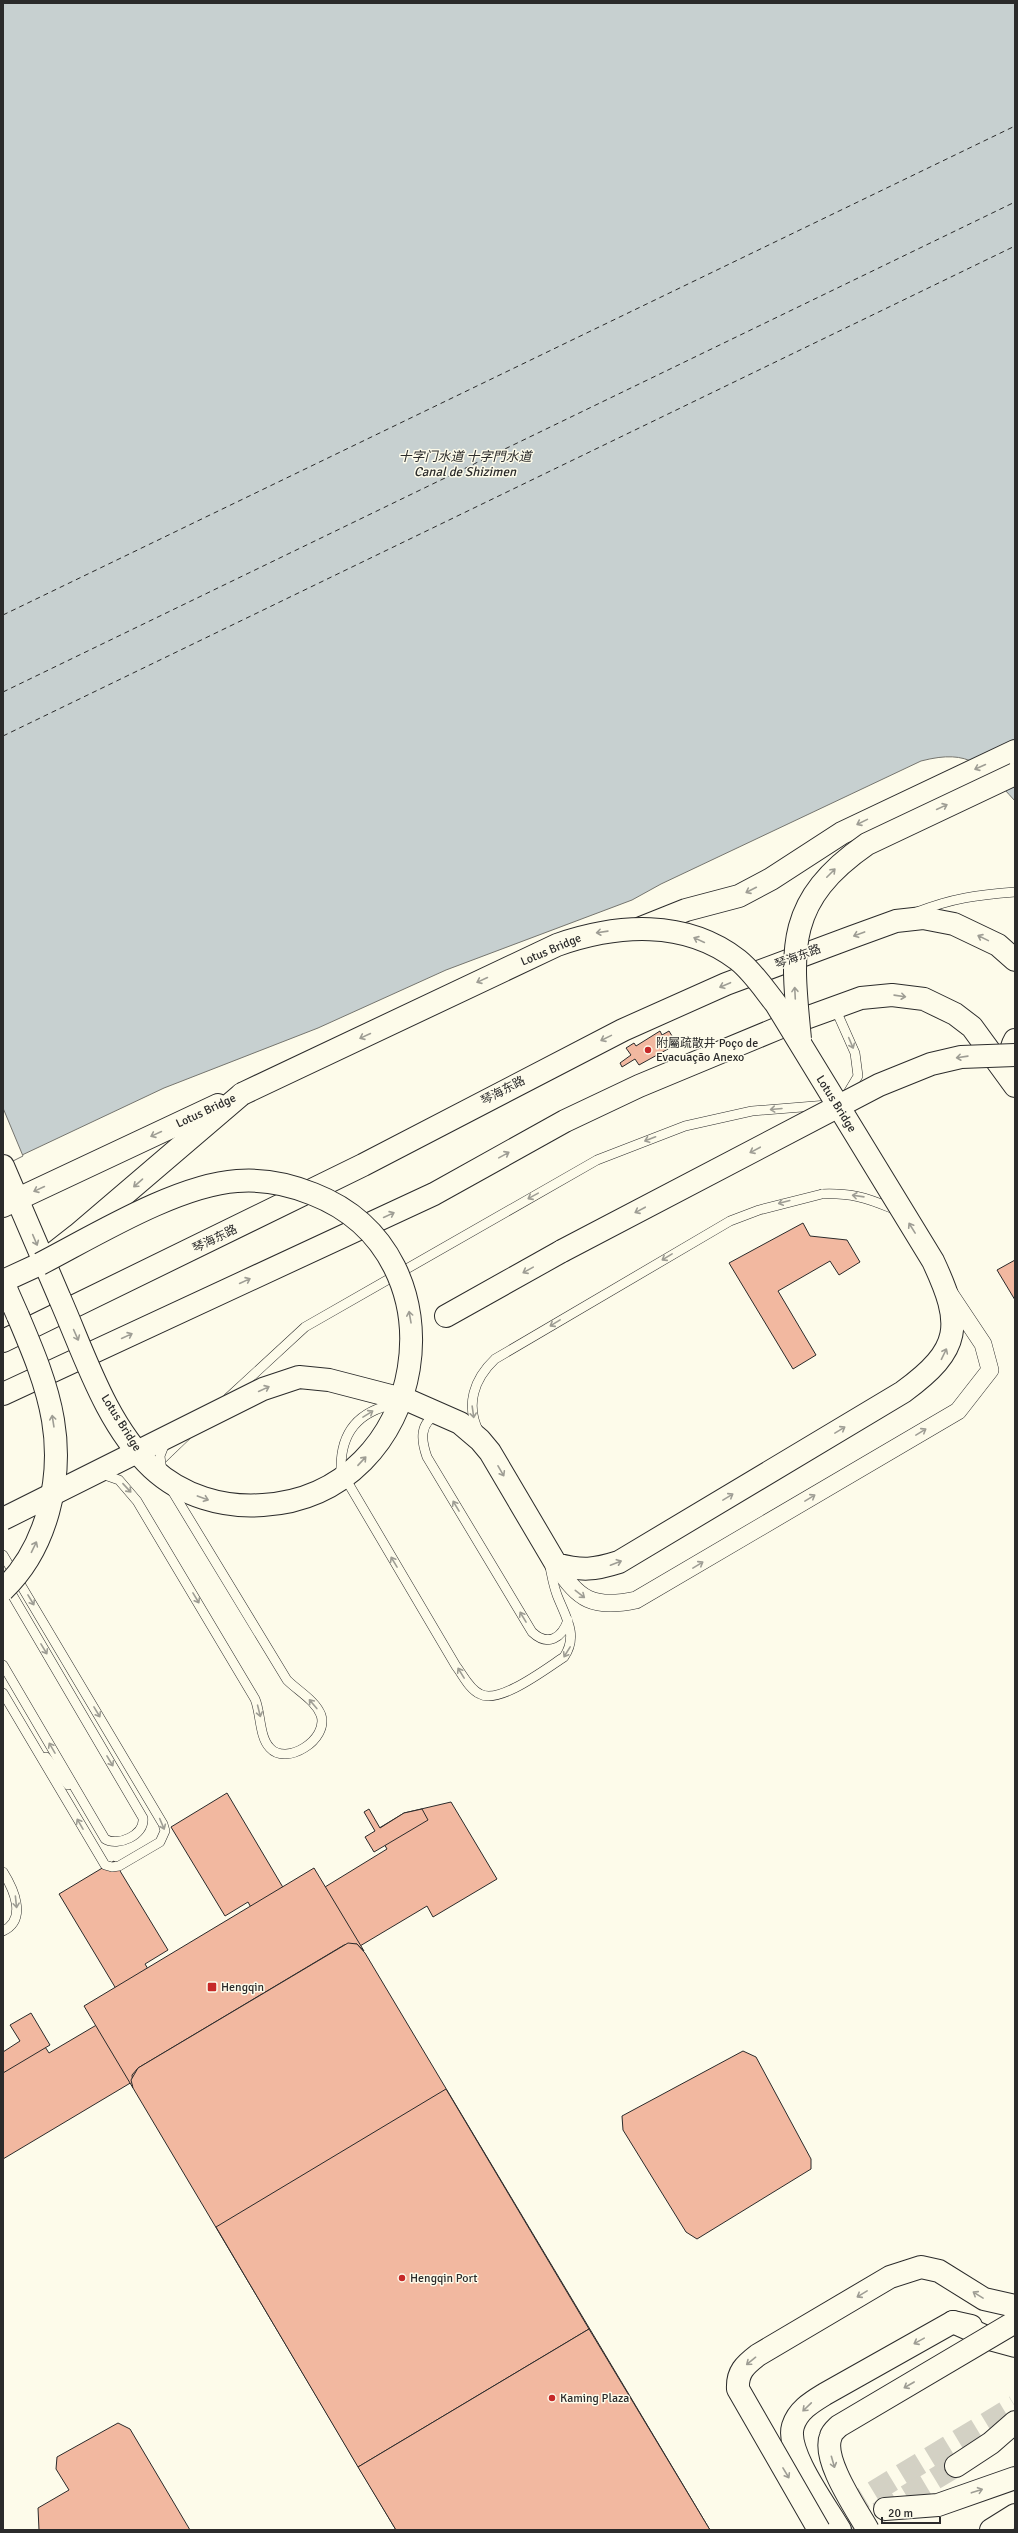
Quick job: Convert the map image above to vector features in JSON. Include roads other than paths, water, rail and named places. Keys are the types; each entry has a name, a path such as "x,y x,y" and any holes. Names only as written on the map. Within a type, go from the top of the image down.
{"main road":[{"path":"641,928 686,910 738,896 771,879 842,833 1015,751"},
{"path":"800,1046 794,968 796,941 802,916 826,879 847,858 867,844 1015,774"},
{"name":"琴海东路","path":"3,1341 363,1165 623,1030 726,984 896,921 923,918 954,924 998,945 1015,960"},
{"name":"Lotus Bridge","path":"3,1206 557,945 588,934 641,928 669,930 690,936 738,960 767,992 933,1261 947,1289 953,1314 951,1335 946,1351 933,1369 903,1392 619,1562 599,1569 578,1570 551,1556"},
{"path":"3,1394 434,1194 565,1121 639,1086 774,1030 861,998 892,995 924,999 955,1014 972,1027 1015,1086"},
{"path":"1015,1040 1011,1047 1012,1067 1015,1074"},
{"path":"446,1316 562,1251 879,1085 931,1064 961,1057 1015,1055"},
{"name":"Lotus Bridge","path":"40,1264 77,1235 242,1094"},
{"name":"Lotus Bridge","path":"3,1166 21,1208 39,1250 42,1257 45,1264 60,1299 98,1386 114,1417 131,1443 153,1469 182,1489 204,1499 232,1505 277,1504 301,1499 325,1489 357,1467 376,1446 403,1401 413,1346 407,1300 397,1272 376,1236 354,1215 333,1201 301,1189 260,1180 235,1181 188,1192 159,1204 54,1256 47,1260 40,1264 3,1281 47,1394 53,1420 56,1447 55,1477 43,1528 28,1559 3,1590"},
{"path":"3,1519 263,1390 299,1377 329,1380 410,1401 446,1415 470,1430 490,1452 551,1556"},
{"path":"820,2530 748,2410 738,2389 737,2378 744,2366 758,2355 837,2308 890,2277 907,2270 921,2267 938,2271 984,2299 1015,2306"},
{"path":"840,2530 796,2454 793,2427 797,2417 809,2403 953,2322 1015,2336"},
{"path":"953,2322 993,2340 1015,2346"},
{"path":"868,2530 833,2466 829,2450 831,2436 839,2426 1015,2322"},
{"path":"1015,2422 991,2443 956,2466 1015,2433"},
{"path":"885,2509 938,2505 1015,2478"},
{"path":"991,2530 1015,2515"}],"street":[{"path":"551,1556 567,1582 590,1601 603,1604 636,1600 958,1411 990,1370 983,1344 947,1289"}],"lane":[{"path":"896,921 959,898 1015,892"},
{"path":"161,1460 305,1327 597,1160 685,1126 752,1112 830,1104 846,1097 858,1076 855,1053 835,1008"},
{"path":"490,1452 473,1417 472,1395 481,1375 495,1359 730,1221 780,1203 822,1194 842,1193 865,1197 890,1208"},
{"path":"410,1401 382,1406 368,1412 358,1420 350,1430 341,1454 341,1471 349,1487 466,1681 476,1692 493,1697 510,1691 564,1657 572,1638 568,1620 552,1578 551,1556"},
{"path":"446,1415 439,1414 432,1417 423,1430 424,1447 435,1471 532,1632 545,1640 554,1640 561,1635 568,1620"},
{"path":"93,1474 103,1474 119,1480 137,1501 255,1699 259,1709 263,1736 270,1749 279,1753 292,1753 306,1747 320,1734 323,1723 320,1714 314,1703 287,1680 167,1483 161,1468 160,1456 168,1437"},
{"path":"3,1555 124,1757 165,1831 160,1842 119,1866 112,1867 105,1865 100,1859 3,1693"},
{"path":"3,1580 143,1818 144,1824 141,1830 119,1843 111,1843 105,1839 3,1665"},
{"path":"22,1726 91,1815"},
{"path":"124,1757 133,1801"},
{"path":"3,1872 14,1892 17,1904 16,1914 12,1923 3,1931"}],"water":[{"name":"十字门水道 十字門水道 Canal de Shizimen","path":"3,3 1015,3 1015,801 994,778 975,763 952,757 921,761 661,884 632,900 446,970 318,1028 164,1088 3,1164"}],"tunnel":[{"path":"817,2526 1015,2406"},
{"path":"850,2530 956,2466"}],"place":[{"name":"附屬疏散井 Poço de Evacuação Anexo","path":"648,1050"},
{"name":"Hengqin","path":"212,1987"},
{"name":"Hengqin Port","path":"402,2278"},
{"name":"Kaming Plaza","path":"552,2398"}]}
